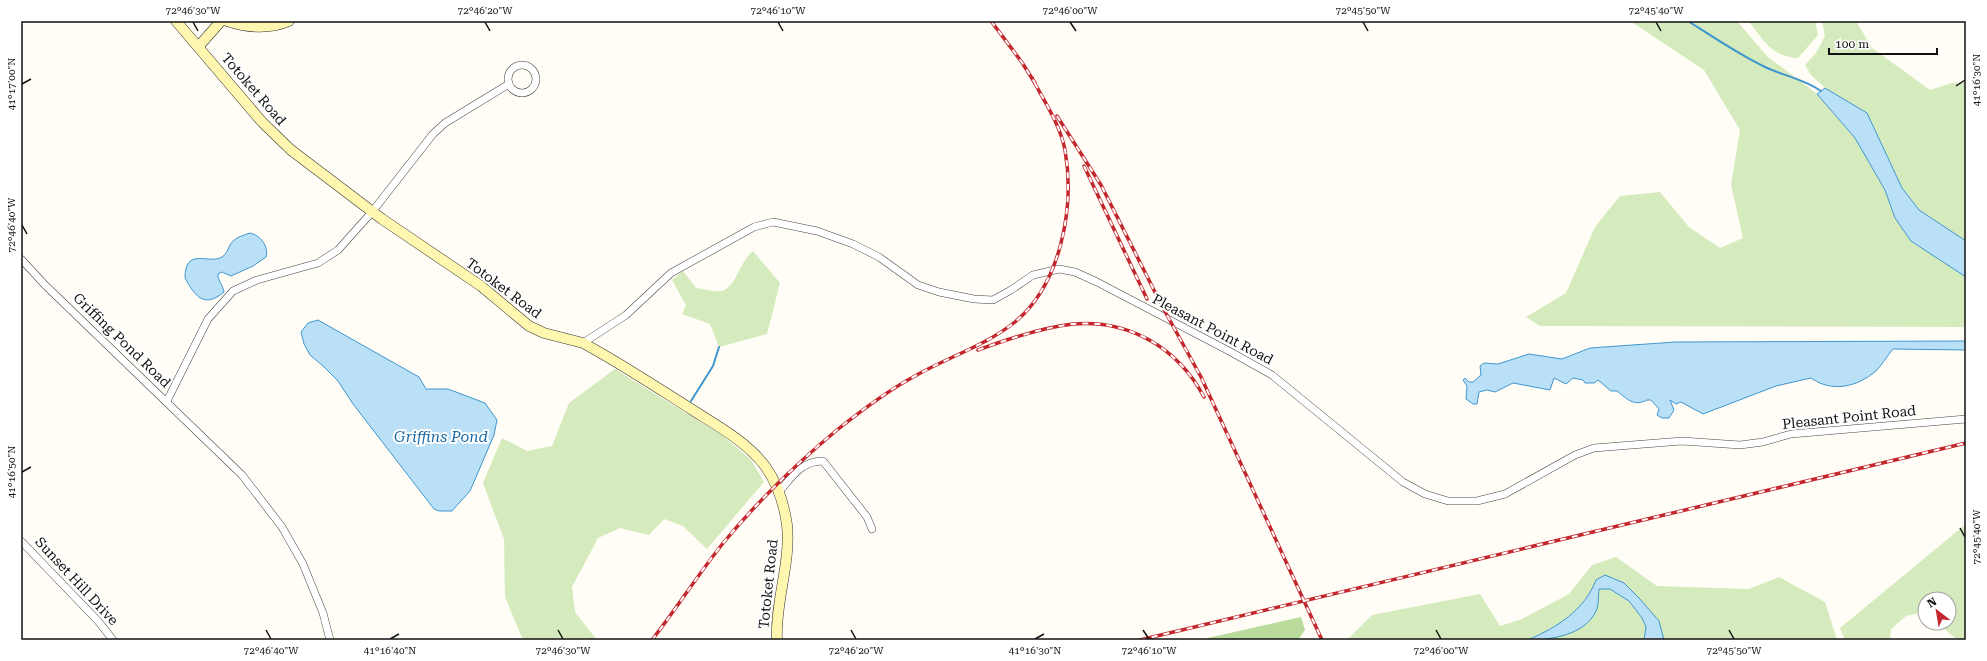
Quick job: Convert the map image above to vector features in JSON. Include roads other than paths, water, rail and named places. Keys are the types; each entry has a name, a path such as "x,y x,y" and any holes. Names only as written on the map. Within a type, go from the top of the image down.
{"main road":[{"name":"Totoket Road","path":"176,21 279,140 372,212 481,286 529,326 544,333 583,343 680,402 739,441 764,466 779,492 785,512 788,540 777,619 776,640"},
{"path":"199,46 221,21"},
{"path":"227,21 242,26 265,27 289,21"}],"street":[{"name":"Griffing Pond Road","path":"21,259 45,285 167,401 208,319 233,291 257,280 318,263 343,245 372,212 440,127 509,84"},
{"name":"Pleasant Point Road","path":"583,343 626,315 672,274 754,227 774,222 817,231 853,244 879,257 918,285 939,292 974,299 993,300 1012,290 1033,275 1053,269 1058,268 1075,272 1229,351 1272,375 1403,482 1425,494 1448,501 1477,501 1505,494 1576,455 1594,448 1682,441 1740,446 1763,442 1791,434 1966,419"},
{"path":"167,401 242,475 282,527 303,564 323,613 330,640"},
{"path":"779,492 798,469 815,461 823,461 867,517 872,529"},
{"name":"Sunset Hill Drive","path":"21,541 98,621 113,640"}],"water":[{"path":"1825,88 1867,113 1902,188 1919,210 1966,241 1966,277 1911,241 1895,218 1885,190 1855,138 1817,94"},
{"path":"250,233 257,236 265,245 267,253 266,257 253,266 231,276 222,272 218,274 218,278 224,292 217,297 211,300 206,300 196,295 185,278 186,268 189,262 193,259 199,258 217,259 222,257 226,254 231,243 241,236"},
{"name":"Griffins Pond","path":"318,320 419,377 426,389 448,389 485,403 497,420 494,435 470,491 452,511 439,511 434,509 353,404 338,381 310,355 304,344 301,332 308,323"},
{"path":"1966,341 1966,350 1893,349 1876,371 1869,377 1844,386 1836,387 1827,385 1819,383 1811,378 1776,386 1703,414 1681,402 1676,404 1670,400 1674,410 1669,418 1662,418 1657,415 1659,409 1651,400 1638,403 1631,401 1617,391 1611,391 1598,380 1594,383 1585,383 1583,380 1573,378 1566,384 1554,378 1550,390 1513,383 1495,392 1487,390 1479,392 1477,404 1473,404 1466,399 1467,386 1463,380 1465,378 1469,382 1473,382 1481,375 1480,366 1484,363 1498,364 1529,354 1562,359 1590,348 1675,342"},
{"path":"1605,575 1624,583 1639,598 1659,621 1664,640 1644,640 1646,627 1642,618 1629,601 1610,589 1599,589 1597,609 1591,619 1584,626 1576,631 1557,637 1528,640 1549,630 1568,617 1584,601 1596,580"}],"waterway":[{"path":"1688,21 1755,62 1808,83 1821,91"},
{"path":"691,401 713,366 719,347"}],"railway":[{"path":"991,21 1021,61 1035,83"},
{"path":"652,640 724,542 778,483 807,456 856,415 895,388 928,369 979,345 1015,322 1031,306 1044,287 1054,266 1061,243 1066,219 1068,172 1063,140 1051,113 1032,78"},
{"path":"1057,116 1101,185 1162,306 1201,377 1322,640"},
{"path":"1084,166 1147,299"},
{"path":"978,350 1025,334 1050,328 1073,324 1113,326 1150,340 1166,351 1180,364 1204,397"},
{"path":"1140,640 1966,443"}]}
